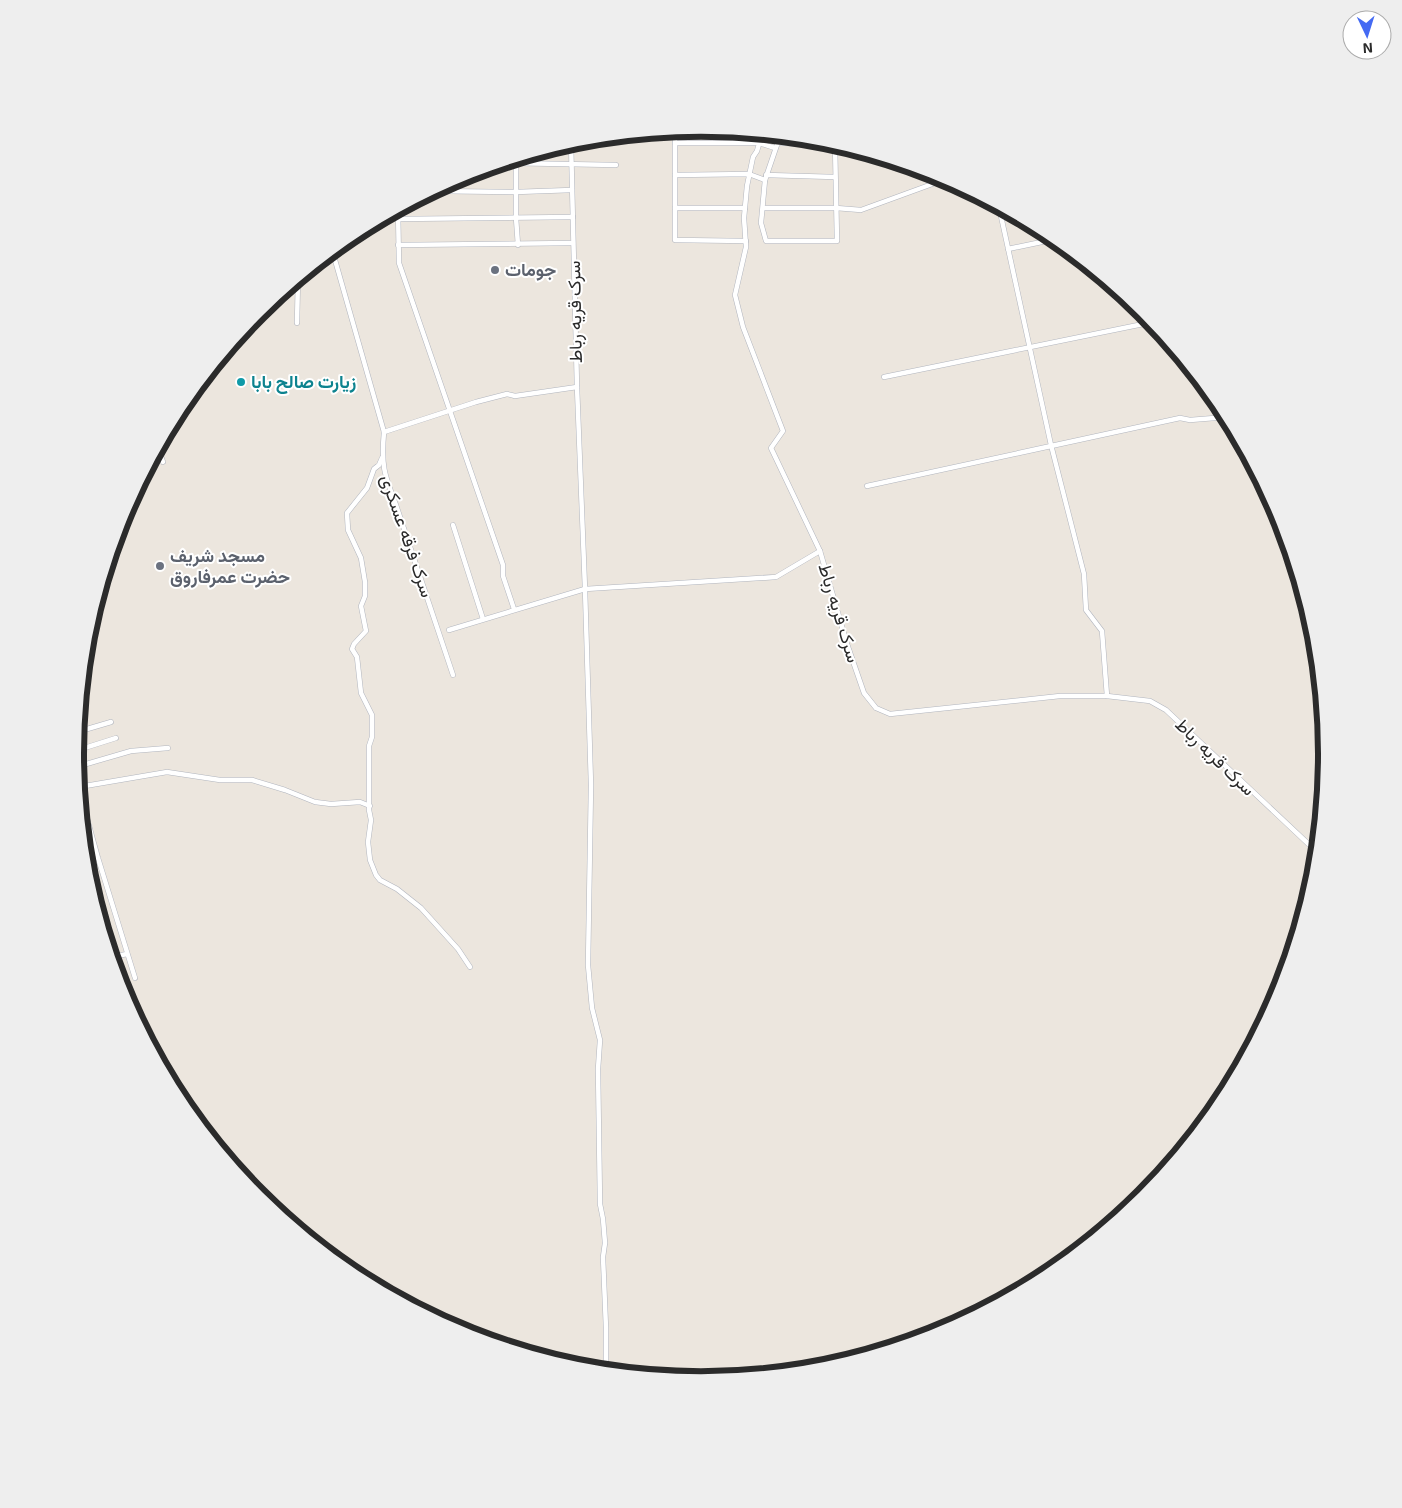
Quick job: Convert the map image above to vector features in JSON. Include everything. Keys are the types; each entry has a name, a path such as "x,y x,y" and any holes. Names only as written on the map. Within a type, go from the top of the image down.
{"street":[{"path":"675,138 675,240 746,241"},
{"path":"760,140 753,157 749,174 745,208 746,247 735,295 743,327 782,431 772,448 820,551"},
{"path":"778,142 766,178 762,208 761,223 766,241 837,241 835,152"},
{"path":"675,143 800,145"},
{"name":"سرک قریه رباط","path":"571,151 585,589 776,577 820,551 861,685 864,693 876,708 890,714 1060,696 1107,696 1150,701 1166,710 1311,846"},
{"path":"530,162 616,165"},
{"path":"516,166 518,245"},
{"path":"675,175 749,174 766,178 835,176"},
{"path":"762,208 861,210 935,183"},
{"path":"446,192 572,190"},
{"path":"675,208 745,208"},
{"path":"1000,214 1029,347 1084,574 1086,610 1102,631 1107,696"},
{"path":"514,609 503,576 503,564 399,264 398,218 573,218"},
{"path":"1008,249 1045,242"},
{"path":"398,245 573,243"},
{"name":"سرک فرقه عسکری","path":"334,258 384,432 382,458 386,478 453,675"},
{"path":"297,323 298,287"},
{"path":"884,378 1143,324"},
{"path":"384,432 476,402 507,394 515,396 577,387"},
{"path":"867,486 1180,418 1190,420 1218,418"},
{"path":"161,455 163,462"},
{"path":"382,458 379,465 374,469 367,488 348,513 348,530 361,558 365,582 365,596 362,606 366,631 352,649 357,657 361,693 372,715 372,737 369,746 369,810 371,820 368,842 370,860 380,880 397,889 421,908 458,949 470,967"},
{"path":"453,525 483,619"},
{"path":"449,630 585,589 591,785 588,965 592,1008 600,1040 598,1069 600,1204 604,1243 606,1363"},
{"path":"85,730 111,722"},
{"path":"84,747 116,738"},
{"path":"84,765 131,751 168,748"},
{"path":"85,785 167,772 220,780 252,780 315,802 331,804 360,802 370,806"},
{"path":"87,818 135,978"},
{"path":"118,956 127,954"}],"place":[{"name":"جومات","path":"495,270"},
{"name":"زیارت صالح بابا","path":"241,382"},
{"name":"مسجد شریف حضرت عمرفاروق","path":"160,566"}]}
